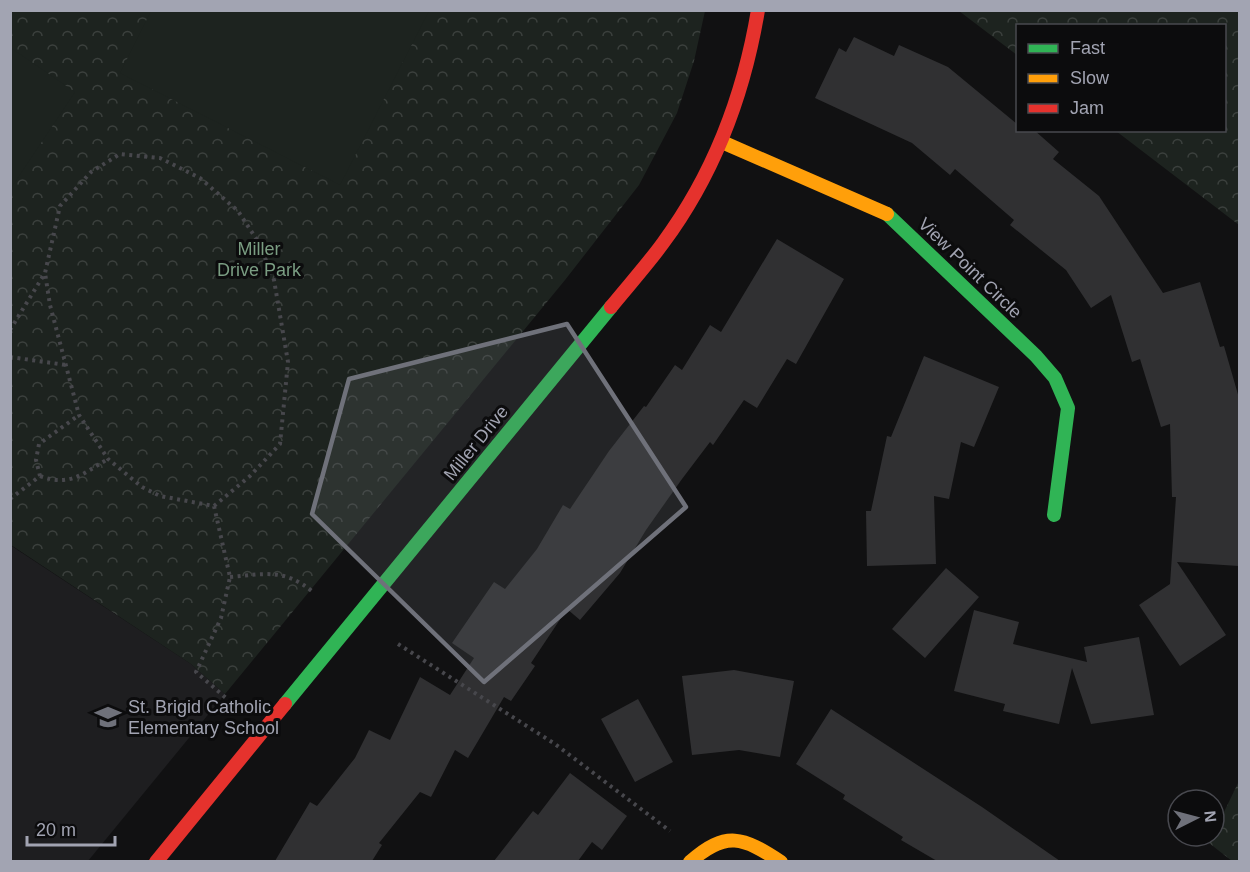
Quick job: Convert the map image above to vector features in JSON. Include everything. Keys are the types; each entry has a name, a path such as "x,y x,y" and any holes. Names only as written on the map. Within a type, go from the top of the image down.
{"street":[{"name":"Miller Drive","path":"156,861 663,243 690,205 722,142 745,73 758,10"},
{"name":"View Point Circle","path":"722,142 887,214 1036,356 1055,378 1068,408 1054,515"},
{"path":"690,861 707,846 726,839 754,844 781,861"}],"path":[{"path":"10,330 45,273 60,206 91,172 120,154 160,158 200,178 238,211 259,243 274,280 288,362 280,444 250,476 214,506"},
{"path":"45,273 50,305 79,415 108,459 142,487 160,496 214,506"},
{"path":"10,357 66,365"},
{"path":"40,476 36,460 39,444 79,415"},
{"path":"40,476 55,482 70,481 108,459"},
{"path":"10,499 40,476"},
{"path":"214,506 230,578 220,618 196,672 226,698"},
{"path":"230,578 276,573 296,579 312,592"},
{"path":"398,644 555,744 670,831"}],"highlighted area":[{"path":"567,324 686,507 484,682 312,514 349,379"}],"shaded area":[{"name":"St. Brigid Catholic Elementary School","path":"10,545 191,664 225,694 88,861 11,861"}],"green space":[{"path":"151,10 429,11 340,185 120,73"},
{"name":"Miller Drive Park","path":"10,11 705,11 694,61 677,113 639,185 565,280 225,694 191,664 11,545"},
{"path":"959,11 1239,11 1239,225 1117,132 1226,132 1226,24 1016,24 1016,54"},
{"path":"11,48 75,92 11,188"},
{"path":"1239,781 1239,861 1232,861 1215,848 1226,848 1226,808"}],"building":[{"path":"854,37 894,56 899,45 948,67 1016,123 1016,132 1036,132 1059,152 1053,159 1099,196 1163,293 1200,282 1220,347 1224,346 1239,398 1239,566 1177,562 1226,635 1180,666 1139,605 1170,584 1176,497 1172,497 1170,424 1161,427 1140,359 1132,362 1111,295 1091,308 1066,270 1010,225 1014,220 955,169 950,175 912,143 815,98 839,48 846,52"},
{"path":"777,239 844,279 796,364 787,359 757,408 744,400 713,445 710,442 682,479 646,530 620,573 580,620 567,609 531,663 535,666 511,701 504,697 468,758 455,750 431,797 420,792 379,843 382,845 372,861 275,861 310,802 317,806 355,758 369,730 390,740 420,677 450,695 474,658 452,643 494,582 505,589 537,549 563,505 570,509 609,451 644,406 646,407 675,365 682,370 710,325 721,332"},
{"path":"924,356 999,387 974,447 961,442 949,499 934,496 936,564 867,566 866,511 871,511 887,436 891,437"},
{"path":"946,568 979,597 925,658 892,629"},
{"path":"974,610 1019,622 1013,644 1087,662 1084,647 1139,637 1154,715 1091,724 1072,668 1059,724 1003,711 1005,704 954,691"},
{"path":"734,670 794,681 780,757 739,750 692,755 682,676"},
{"path":"638,699 673,762 635,782 601,719"},
{"path":"831,709 982,807 1060,861 937,861 901,840 903,837 843,799 845,795 796,764"},
{"path":"570,773 627,816 602,850 592,842 578,861 494,861 533,811 538,815"}],"traffic: fast":[{"path":"887,214 1036,356 1055,378 1068,408 1054,515"},
{"path":"285,704 611,307"}],"traffic: slow":[{"path":"722,142 887,214"},
{"path":"690,862 714,845 725,841 735,841 756,847 781,862"}],"traffic: jam":[{"path":"611,307 681,217 712,161 735,102 758,10"},
{"path":"156,862 285,704"}],"place":[{"name":"St. Brigid Catholic Elementary School","path":"108,717"}]}
